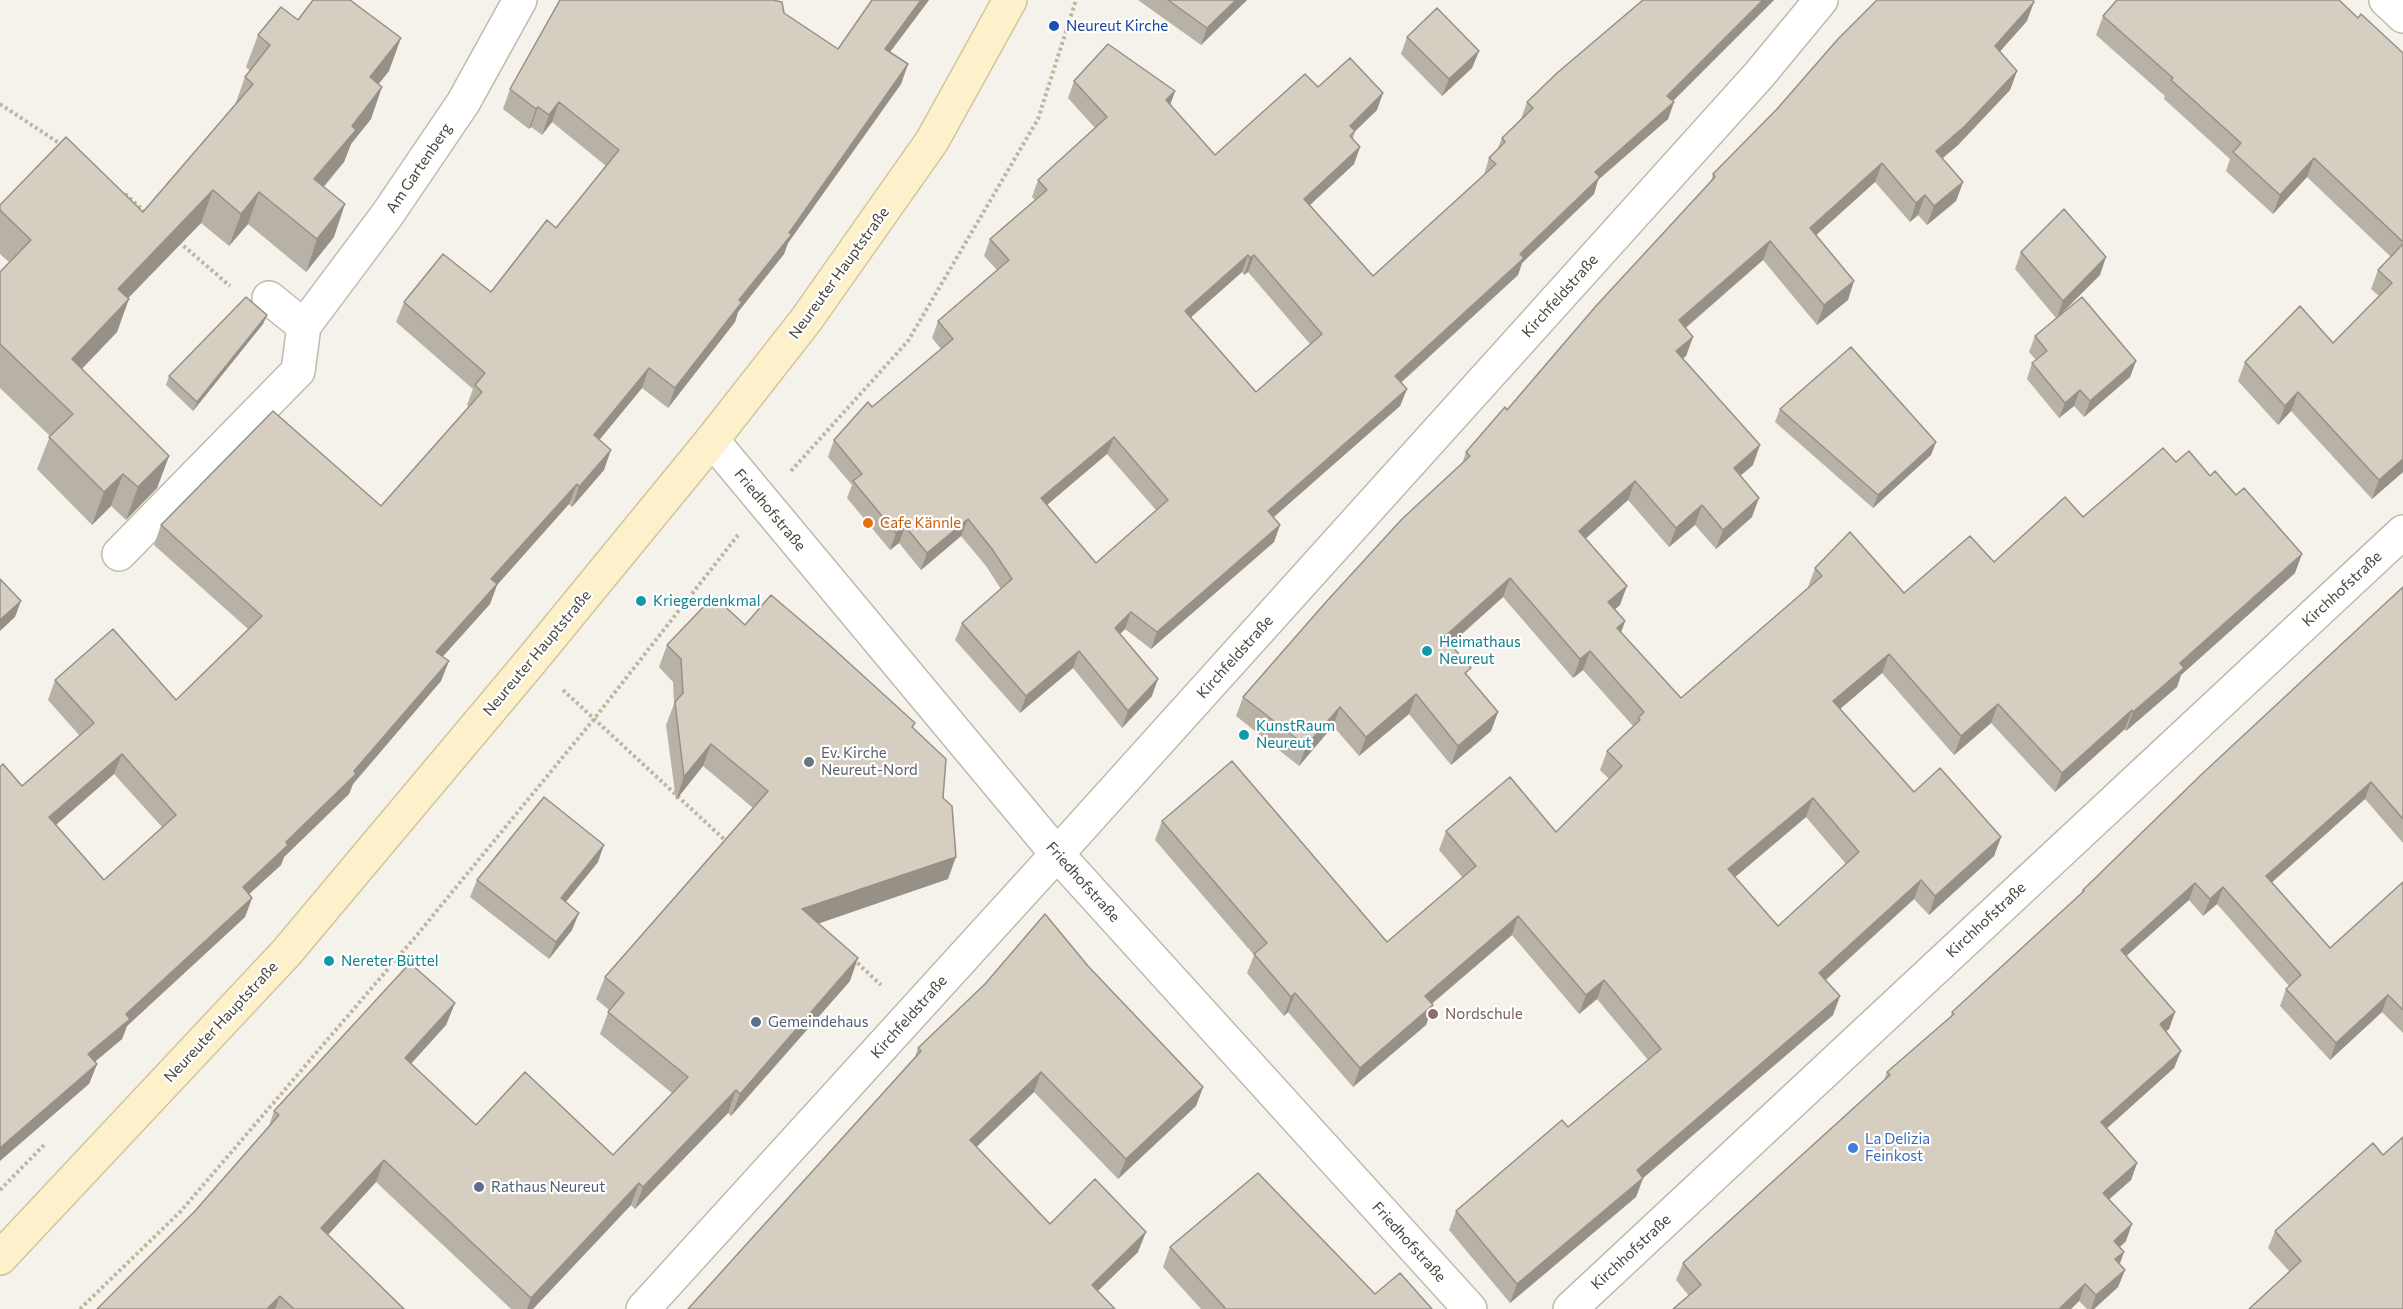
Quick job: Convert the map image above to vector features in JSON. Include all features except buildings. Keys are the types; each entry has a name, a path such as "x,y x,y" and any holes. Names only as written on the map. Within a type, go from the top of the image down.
{"street":[{"name":"Am Gartenberg","path":"119,554 298,371 304,326 387,215 463,103 520,0"},
{"name":"Neureuter Hauptstraße","path":"0,1258 286,952 531,661 712,440 806,320 932,141 1010,0"},
{"name":"Kirchfeldstraße","path":"643,1309 1057,854 1759,75 1821,0"},
{"path":"2385,0 2403,16"},
{"path":"269,298 304,326"},
{"name":"Friedhofstraße","path":"712,440 1057,854 1470,1309"},
{"name":"Kirchhofstraße","path":"1570,1309 2403,532"}],"path":[{"path":"80,1309 181,1211 417,935 594,719 764,502 908,341 1038,119 1076,0"},
{"path":"0,104 70,152"},
{"path":"122,191 147,213"},
{"path":"172,236 211,271"},
{"path":"531,661 731,846"},
{"path":"852,958 912,1014"},
{"path":"0,1190 50,1139"}],"place":[{"name":"Neureut Kirche","path":"1054,26"},
{"name":"Cafe Kännle","path":"868,523"},
{"name":"Kriegerdenkmal","path":"641,601"},
{"name":"Heimathaus Neureut","path":"1427,651"},
{"name":"KunstRaum Neureut","path":"1244,735"},
{"name":"Ev. Kirche Neureut-Nord","path":"809,762"},
{"name":"Nereter Büttel","path":"329,961"},
{"name":"Nordschule","path":"1433,1014"},
{"name":"Gemeindehaus","path":"756,1022"},
{"name":"La Delizia Feinkost","path":"1853,1148"},
{"name":"Rathaus Neureut","path":"479,1187"}]}
